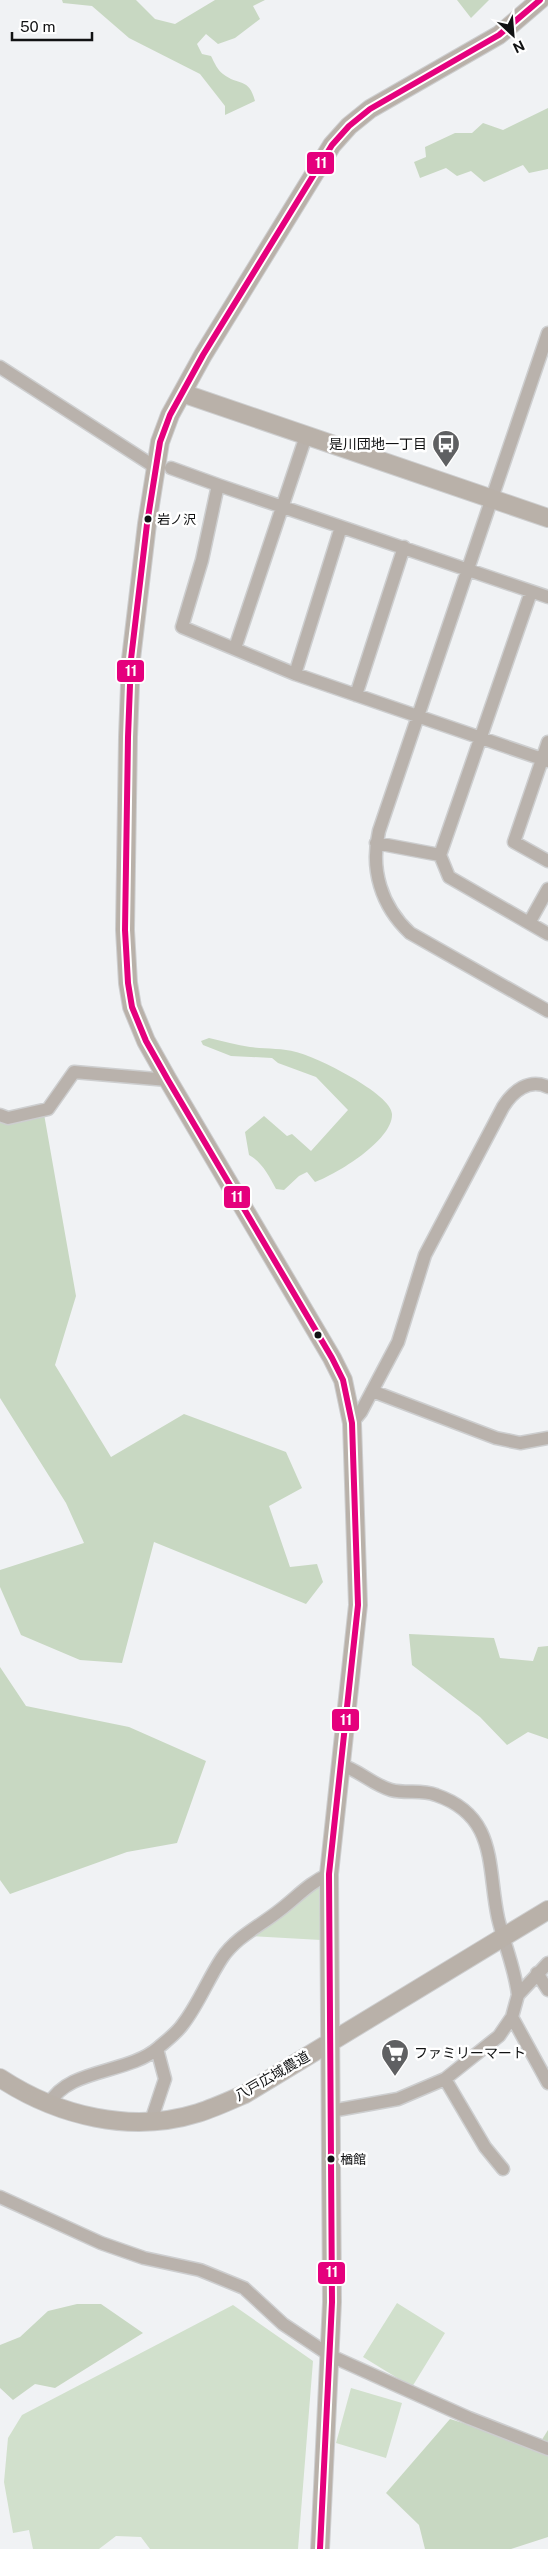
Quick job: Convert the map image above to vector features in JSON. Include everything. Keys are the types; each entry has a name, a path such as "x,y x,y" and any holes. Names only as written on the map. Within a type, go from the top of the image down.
{"main road":[{"path":"320,2549 330,2356 331,2111 329,1874 358,1605 352,1423 343,1380 332,1358 168,1080 146,1041 132,1007 124,930 128,737 132,659 170,415 316,169 349,126 385,100 499,35 540,0"},
{"path":"182,393 548,518"},
{"name":"八戸広域農道","path":"0,2078 49,2104 97,2118 151,2122 198,2114 245,2094 329,2041 548,1910"}],"street":[{"path":"548,333 376,843 375,859 380,887 386,903 402,925 437,949 548,1010"},
{"path":"0,367 163,467 284,506 341,528 404,547 548,597"},
{"path":"235,648 306,436"},
{"path":"218,485 202,560 182,627 295,674 545,760"},
{"path":"295,674 341,528"},
{"path":"356,694 404,547"},
{"path":"531,592 440,855 449,878 548,934"},
{"path":"548,742 545,760 514,842 548,862"},
{"path":"376,843 440,855"},
{"path":"529,923 548,889"},
{"path":"0,1115 8,1118 48,1109 74,1072 168,1080"},
{"path":"352,1423 361,1412 398,1342 425,1255 503,1107 513,1094 525,1086 534,1083 548,1087"},
{"path":"372,1391 496,1438 520,1442 548,1438"},
{"path":"331,2111 398,2099 445,2079 499,2036 512,2017 518,1995 516,1977 503,1937 488,1849 469,1814 452,1801 434,1794 398,1792 386,1789 354,1769 341,1765"},
{"path":"49,2104 55,2093 62,2087 86,2077 123,2067 157,2050 183,2025 222,1958 234,1942 282,1909 316,1880 329,1874"},
{"path":"518,1995 536,1973 548,1963"},
{"path":"536,1973 548,1990"},
{"path":"512,2017 548,2083"},
{"path":"151,2122 165,2079 157,2050"},
{"path":"445,2079 486,2147 502,2169"},
{"path":"0,2196 101,2243 144,2258 200,2270 244,2288 283,2324 330,2356 469,2418 548,2449"}],"green space":[{"path":"62,0 136,0 155,19 175,24 215,0 265,0 253,6 260,19 235,38 218,44 206,34 197,44 202,54 211,56 221,73 250,88 255,101 225,115 225,106 200,74 129,38 92,6 63,3"},
{"path":"457,0 489,0 471,18"},
{"path":"548,108 548,169 529,173 523,165 484,182 471,171 457,176 446,168 420,178 414,162 426,157 425,147 455,133 472,133 483,123 503,130"},
{"path":"209,1038 250,1047 291,1051 306,1055 335,1068 380,1096 389,1106 392,1114 390,1124 374,1145 336,1172 315,1182 307,1172 299,1176 284,1190 276,1189 261,1165 249,1155 245,1132 264,1116 287,1136 292,1134 311,1151 348,1110 316,1077 278,1063 272,1058 231,1056 203,1045 201,1041"},
{"path":"0,1110 44,1114 76,1296 55,1365 111,1457 184,1414 286,1452 302,1488 269,1506 290,1567 317,1564 323,1582 306,1604 154,1542 122,1663 80,1660 21,1635 0,1587 0,1570 84,1543 66,1503 0,1398"},
{"path":"409,1634 494,1638 500,1658 533,1661 538,1647 548,1646 548,1739 528,1732 507,1745 480,1717 412,1665"},
{"path":"0,1667 26,1706 129,1727 206,1761 177,1843 127,1852 10,1894 0,1880"},
{"path":"319,1887 321,1940 249,1936"},
{"path":"397,2303 445,2333 412,2387 363,2357"},
{"path":"77,2304 101,2304 143,2333 55,2388 35,2384 13,2400 0,2388 0,2345 20,2337 48,2311"},
{"path":"233,2305 313,2361 298,2549 150,2549 141,2537 116,2536 99,2549 33,2549 29,2530 13,2533 4,2482 8,2438 22,2415"},
{"path":"351,2388 402,2403 386,2458 336,2443"},
{"path":"450,2419 538,2446 548,2430 548,2537 511,2549 425,2549 419,2525 386,2493"}],"transit line":[{"name":"11","path":"320,2549 332,2302 329,1874 358,1605 352,1423 343,1380 332,1358 168,1080 146,1041 132,1007 128,983 125,930 131,659 147,524 160,442 170,415 203,355 332,145 349,126 370,109 499,35 540,0"}],"place":[{"name":"是川団地一丁目","path":"446,468"},
{"name":"岩ノ沢","path":"148,519"},
{"name":"ファミリーマート","path":"395,2077"},
{"name":"楢館","path":"331,2159"}]}
